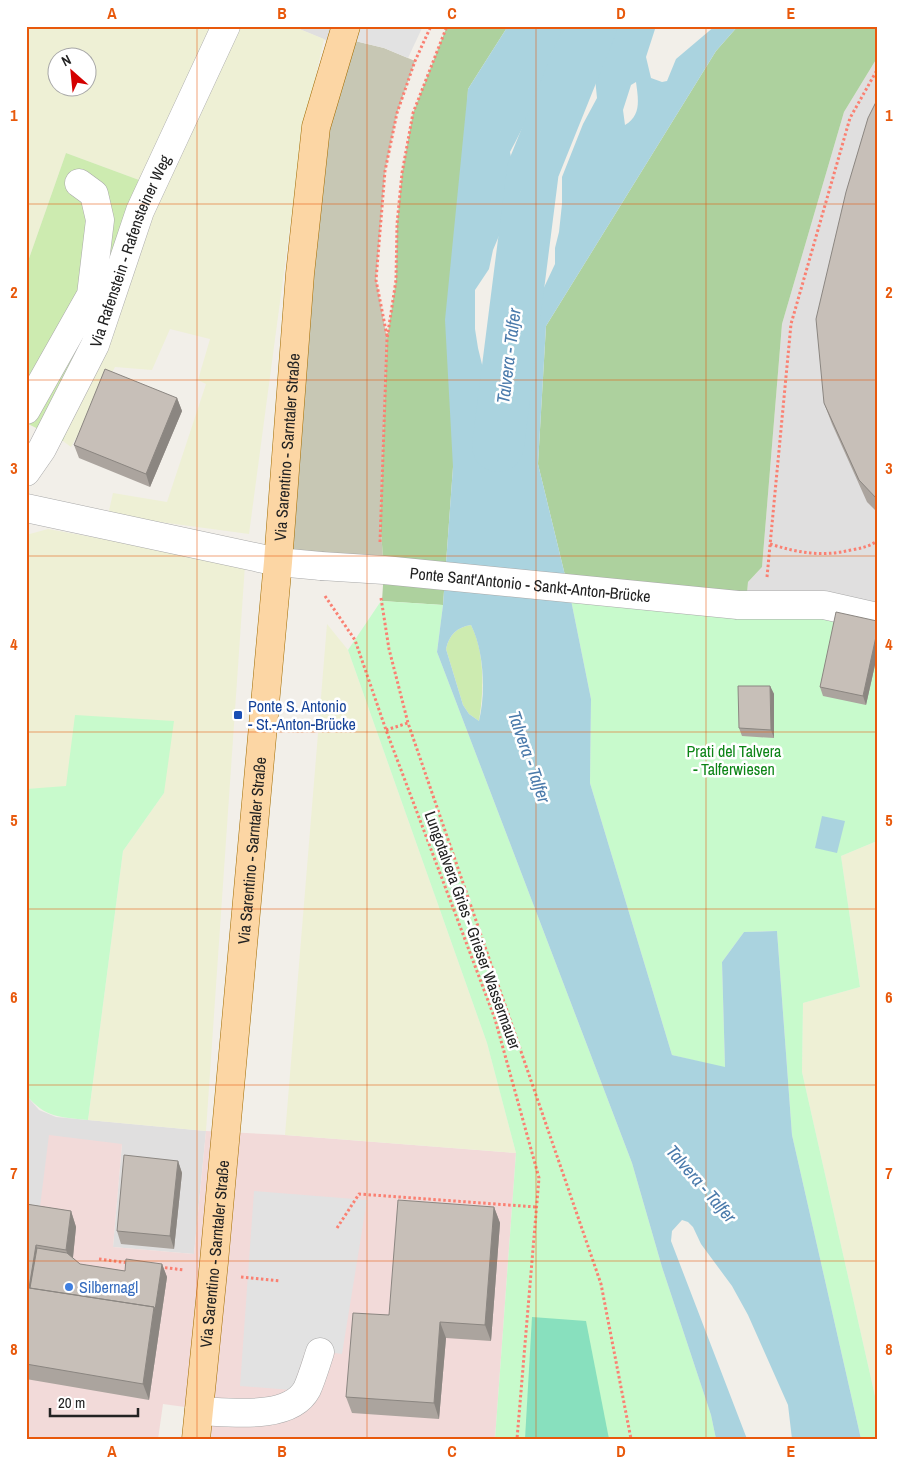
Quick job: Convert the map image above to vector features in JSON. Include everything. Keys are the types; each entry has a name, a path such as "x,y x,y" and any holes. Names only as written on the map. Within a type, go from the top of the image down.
{"main road":[{"name":"Via Sarentino - Sarntaler Straße","path":"196,1439 278,562 300,274 316,127 346,26"}],"street":[{"name":"Via Rafenstein - Rafensteiner Weg","path":"26,472 42,449 95,345 140,211 226,26"},
{"path":"26,410 90,295 100,220 94,194 80,183"},
{"path":"26,508 278,562"},
{"name":"Ponte Sant'Antonio - Sankt-Anton-Brücke","path":"278,562 384,570 751,605 824,605 877,617"},
{"path":"199,1411 275,1411 291,1405 306,1390 320,1352"}],"path":[{"path":"388,339 376,280 385,171 397,113 431,26"},
{"path":"380,545 388,339 396,280 397,224 402,172 413,113 446,26"},
{"path":"751,605 770,544 791,324 850,118 877,70"},
{"path":"770,544 803,554 831,555 871,546 877,541"},
{"path":"381,592 389,649 408,723 600,1284 631,1439"},
{"name":"Lungotalvera Gries - Grieser Wassermauer","path":"349,630 355,640 386,730 495,1019 539,1178 517,1439"},
{"path":"386,730 408,723"},
{"path":"337,1228 359,1194 536,1207"},
{"path":"99,1259 138,1264"},
{"path":"158,1266 187,1270"},
{"path":"239,1276 280,1281"}],"shaded area":[{"path":"26,26 292,26 324,39 302,137 249,534 108,515 113,493 167,502 206,384 198,380 210,339 170,329 152,370 115,367 71,447 63,441 158,187 66,153 26,267"},
{"path":"292,26 346,26 340,46"},
{"path":"361,26 423,26 408,58 384,48 355,41"},
{"path":"355,41 384,48 415,61 397,113 385,171 376,279 387,339 380,519 384,570 278,562 316,127"},
{"path":"877,58 877,628 833,620 745,615 748,582 762,567 782,324 844,112"},
{"path":"48,529 245,565 206,1131 88,1120 123,851 164,793 66,787 26,789 26,535"},
{"path":"327,624 348,650 487,1043 516,1153 285,1135"},
{"path":"877,841 877,1405 802,1072 803,1003 860,987 841,856"},
{"path":"26,1095 39,1110 56,1117 206,1131 194,1254 113,1247 122,1144 39,1215 26,1214"},
{"path":"206,1131 285,1135 516,1153 495,1439 182,1439 185,1407 163,1404 158,1439 26,1439 26,1214 39,1215 49,1135 122,1144 113,1247 194,1254"},
{"path":"254,1191 367,1200 342,1354 306,1349 292,1390 240,1386"}],"green space":[{"path":"447,26 508,26 468,89 453,467 443,605 382,601 384,570 380,519 387,339 396,280 397,224 402,173 413,113"},
{"path":"738,26 877,26 877,58 844,112 782,324 762,567 748,582 745,615 571,600 538,464 546,326 716,51"},
{"path":"66,153 158,187 63,441 26,423 26,267"},
{"name":"Prati del Talvera - Talferwiesen","path":"571,600 833,620 877,628 877,841 841,856 860,987 803,1003 802,1072 877,1405 877,1439 861,1439 792,1135 777,931 744,932 722,962 725,1068 672,1055 590,783 591,699"},
{"path":"381,601 443,605 437,652 632,1163 662,1267 711,1415 716,1439 495,1439 516,1153 487,1043 348,650"},
{"path":"471,625 476,636 481,659 482,697 479,721 469,714 463,705 446,649 454,632"},
{"path":"75,715 174,721 164,793 123,851 88,1120 54,1115 33,1103 26,1095 26,789 66,786"},
{"path":"532,1317 586,1321 609,1439 525,1439"}],"water":[{"path":"508,26 656,26 646,57 651,78 662,82 667,81 676,59 715,26 738,26 716,51 546,326 538,464 571,600 591,699 590,783 672,1055 725,1067 722,962 744,932 777,931 792,1135 861,1439 792,1439 788,1405 748,1315 732,1286 701,1244 693,1227 688,1222 682,1220 672,1231 671,1241 747,1439 716,1439 711,1415 662,1267 632,1163 437,652 443,605 453,467 445,320 468,89","holes":["590,74 595,78 597,98 583,124 562,177 562,204 555,248 555,264 516,347 501,394 495,397 488,389 478,348 475,329 475,290 489,269 493,250 512,205 513,167 510,152 531,113 544,94 560,80","636,82 638,106 634,116 625,125 623,110 631,85","471,625 479,647 483,685 479,721 469,714 463,705 446,649 454,632"]},
{"path":"822,816 845,821 837,853 815,848"}],"building":[{"path":"877,100 877,499 859,480 824,403 816,319 846,192 868,118"},
{"path":"105,369 177,398 146,474 74,445"},
{"path":"836,612 877,621 877,632 863,696 820,687"},
{"path":"738,686 770,686 771,730 739,728"},
{"path":"124,1155 178,1161 170,1236 117,1231"},
{"path":"398,1200 494,1207 485,1325 440,1322 434,1403 346,1397 353,1313 389,1315"},
{"path":"26,1204 71,1211 66,1250 36,1245 29,1288 154,1307 143,1384 26,1364"},
{"path":"37,1248 67,1253 80,1264 125,1271 126,1259 162,1264 155,1310 154,1307 30,1288"}],"waterway":[{"name":"Talvera - Talfer","path":"498,446 533,170 591,26"}],"place":[{"name":"Ponte S. Antonio - St.-Anton-Brücke","path":"238,715"},
{"name":"Silbernagl","path":"69,1287"}]}
